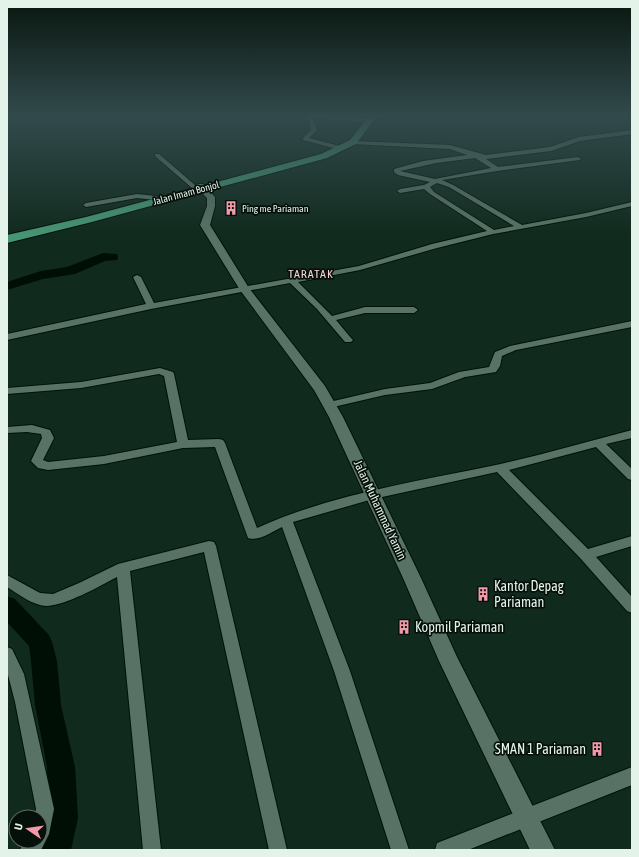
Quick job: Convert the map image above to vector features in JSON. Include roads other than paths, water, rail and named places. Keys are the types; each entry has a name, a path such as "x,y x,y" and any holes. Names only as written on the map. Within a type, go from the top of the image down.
{"main road":[{"name":"Jalan Imam Bonjol","path":"293,163 315,156"},
{"name":"Jalan Imam Bonjol","path":"7,239 86,214 322,156"},
{"name":"Jalan Imam Bonjol","path":"7,235 86,214 199,187"}],"street":[{"path":"158,156 199,187"},
{"path":"476,156 497,169"},
{"path":"499,156 476,156 401,167 396,170 400,174 437,181 458,190 521,227"},
{"path":"400,191 426,187 439,179 497,169 578,159"},
{"name":"Jalan Muhammad Yamin","path":"199,187 208,194 212,201 205,222 207,229 245,290 320,389 329,405 373,495 449,661 542,850"},
{"path":"426,187 432,193 493,232"},
{"path":"7,337 151,306 360,268 435,246 493,232 586,215 632,204"},
{"path":"137,277 151,306"},
{"path":"291,280 320,307 348,340"},
{"path":"330,319 365,310 414,310"},
{"path":"329,405 385,392 432,386 463,374 492,370 495,366 498,354 513,348 632,324"},
{"path":"7,391 82,385 160,371 165,372 170,374 183,444"},
{"path":"7,430 27,428 38,429 46,432 48,438 37,461 42,465 48,466 104,460 183,444 220,444 254,535 286,520 373,495 500,468 632,434"},
{"path":"597,442 632,476"},
{"path":"500,468 586,555 632,607"},
{"path":"286,520 342,672 400,850"},
{"path":"586,555 632,542"},
{"path":"7,580 36,597 46,600 60,598 123,568 209,546 278,850"},
{"path":"123,568 152,850"},
{"path":"7,654 16,674 20,688 45,809"},
{"path":"444,850 632,776"}],"waterway":[{"path":"7,286 41,275 70,271 103,257 112,257"},
{"path":"7,606 40,642 44,661 48,705 61,767 63,818 56,850"}],"place":[{"name":"Ping me Pariaman","path":"231,208"},
{"name":"Kantor Depag Pariaman","path":"483,594"},
{"name":"Kopmil Pariaman","path":"404,627"},
{"name":"SMAN 1 Pariaman","path":"597,749"}],"district":[{"name":"TARATAK","path":"311,274"}]}
